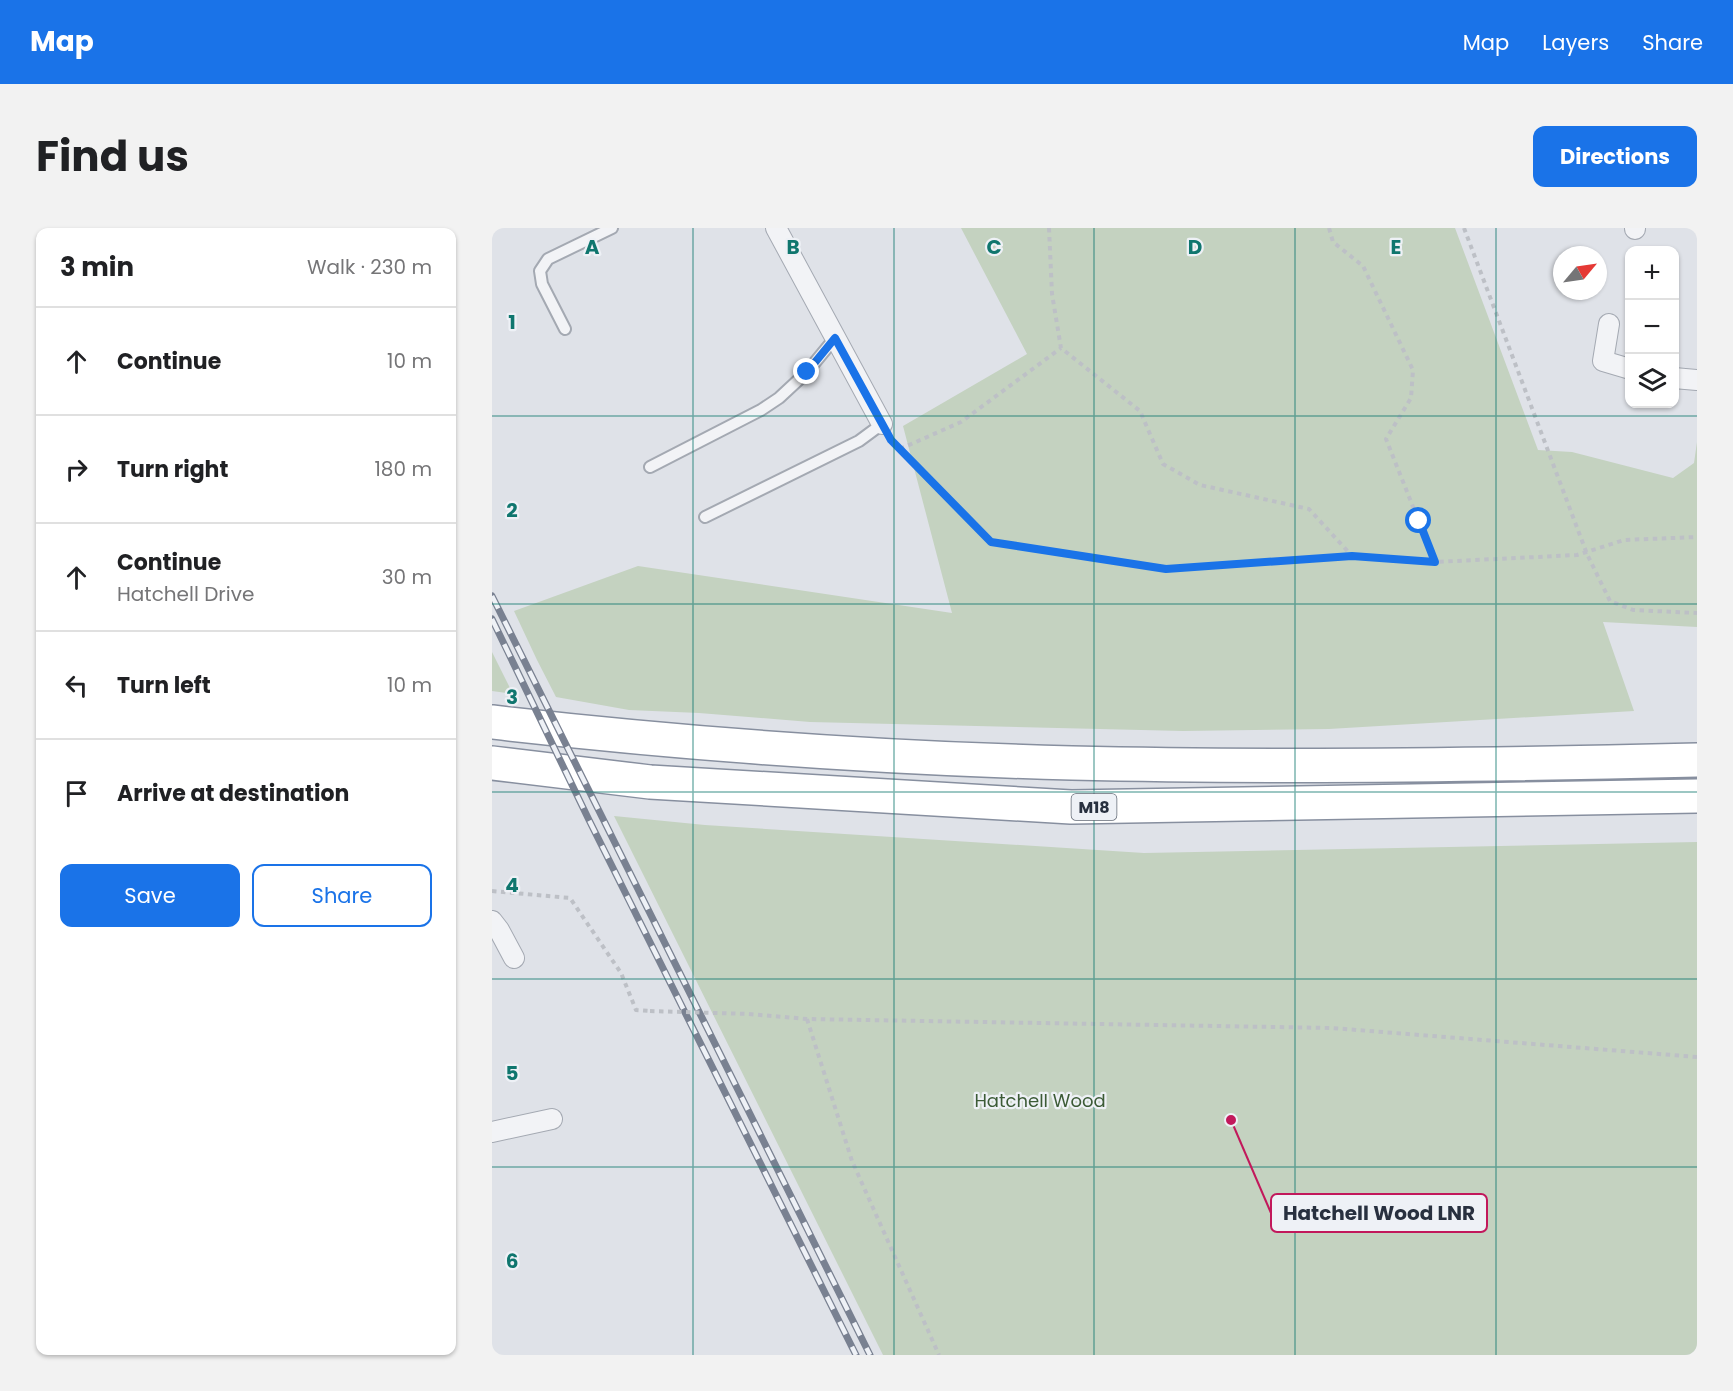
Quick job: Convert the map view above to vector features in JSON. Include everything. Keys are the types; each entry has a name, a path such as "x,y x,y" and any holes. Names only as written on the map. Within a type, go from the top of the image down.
{"highway":[{"path":"492,722 629,737 832,753 1072,763 1328,766 1697,760"},
{"name":"M18","path":"492,763 650,782 1071,807 1697,796"}],"street":[{"path":"776,228 882,424"},
{"path":"1609,324 1603,361 1625,368"},
{"path":"1679,378 1697,380"},
{"path":"492,921 514,958"},
{"path":"492,1132 552,1119"}],"lane":[{"path":"565,329 542,284 540,271 548,259 612,228"},
{"path":"650,467 779,398 807,372 835,338"},
{"path":"705,517 859,441 882,424"}],"path":[{"path":"1049,228 1052,294 1061,348 1140,411 1163,464 1200,485 1309,509 1352,556"},
{"path":"1329,228 1333,242 1363,267 1413,370 1411,398 1386,439 1435,562"},
{"path":"1464,228 1587,554 1610,601 1633,610 1697,614"},
{"path":"900,449 961,422 1061,348"},
{"path":"882,424 891,440 991,542 1166,569 1352,556 1435,562 1587,554 1624,540 1697,537"},
{"path":"492,891 570,898 621,973 636,1010 749,1014 807,1019 1332,1028 1697,1056"},
{"path":"807,1019 852,1161 939,1355"}],"green space":[{"path":"961,228 1455,228 1538,450 1572,452 1673,478 1694,463 1697,442 1697,627 1603,622 1634,711 1329,729 1183,731 810,722 629,710 556,697 514,611 638,566 952,613 903,426 1027,354"},
{"path":"492,652 513,694 492,691"},
{"name":"Hatchell Wood","path":"614,816 705,825 1144,853 1697,842 1697,1355 883,1355"}],"railway":[{"path":"492,596 870,1355"},
{"path":"492,619 589,820 856,1355"}],"place":[{"name":"Hatchell Wood LNR","path":"1231,1120"}],"route":[{"path":"807,372 835,338 891,440 991,542 1166,569 1352,556 1435,562 1419,521"}]}
